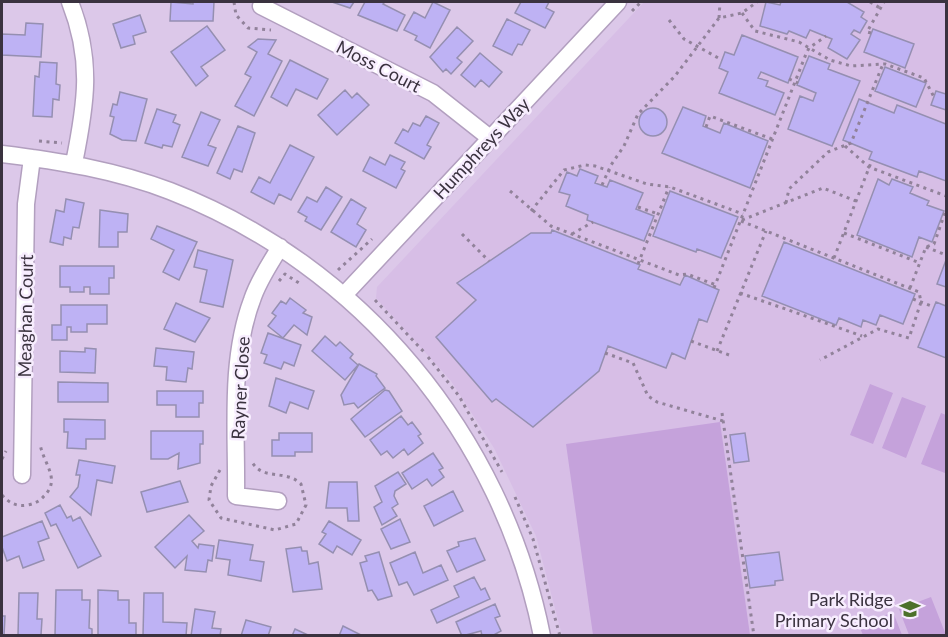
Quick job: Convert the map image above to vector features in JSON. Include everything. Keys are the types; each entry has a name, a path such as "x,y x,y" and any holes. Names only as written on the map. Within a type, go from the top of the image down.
{"street":[{"path":"70,2 80,29 87,66 84,112 74,164"},
{"name":"Humphreys Way","path":"344,295 618,2"},
{"name":"Moss Court","path":"261,6 433,93 490,138"},
{"path":"2,154 74,164 169,191 224,216 280,247 344,295 382,330 424,377 465,436 508,520 530,586 542,636"},
{"name":"Meaghan Court","path":"22,475 26,204 32,158"},
{"name":"Rayner Close","path":"278,501 236,496 236,484 237,378 241,336 252,298 280,247"}],"path":[{"path":"602,185 608,170 624,146 638,114 675,76 719,18 720,2"},
{"path":"719,18 742,14 757,2"},
{"path":"870,2 880,8"},
{"path":"871,33 867,32 884,2"},
{"path":"742,14 755,31 799,42 815,54 847,65 883,64 924,78 934,97"},
{"path":"669,20 684,39 722,60"},
{"path":"510,191 551,226 639,262 715,286 809,48 826,36"},
{"path":"786,203 789,189 828,152 851,143 883,64"},
{"path":"789,79 797,82"},
{"path":"706,127 710,116 772,139"},
{"path":"61,144 63,134"},
{"path":"845,146 869,167 946,196"},
{"path":"834,258 872,160"},
{"path":"531,211 564,170 585,165 608,170 647,184 669,187 743,214"},
{"path":"639,262 669,187"},
{"path":"741,221 823,188 856,201"},
{"path":"638,207 658,214"},
{"path":"910,288 926,247 934,244 946,210"},
{"path":"741,221 919,292 921,302 909,338 878,329 820,360"},
{"path":"572,234 593,222"},
{"path":"717,351 766,231"},
{"path":"844,233 920,263"},
{"path":"462,234 489,261"},
{"path":"926,247 946,255"},
{"path":"285,274 304,286"},
{"path":"740,293 862,336"},
{"path":"913,299 934,307"},
{"path":"691,341 729,355"},
{"path":"605,353 633,363 648,396 657,402 723,421"},
{"path":"722,413 754,636"}],"shaded area":[{"path":"644,2 946,2 946,635 562,635 536,536 494,448 451,381 376,298 377,287"},
{"path":"870,384 893,393 873,444 850,435"},
{"path":"902,397 926,406 906,458 882,448"},
{"path":"941,413 946,415 945,473 921,464"},
{"path":"720,422 750,635 593,635 566,444"},
{"path":"931,597 946,635 909,635 899,609"},
{"path":"893,612 902,635 863,635 859,626"}],"building":[{"path":"171,2 193,4 193,2 214,2 213,21 170,21"},
{"path":"332,2 354,2 350,8"},
{"path":"365,2 385,2 383,4 405,15 397,31 358,15"},
{"path":"433,2 450,10 430,48 415,40 417,36 404,30 414,12 425,18"},
{"path":"521,2 549,2 546,8 554,12 545,28 515,13"},
{"path":"766,2 780,5 781,2 847,2 864,12 861,17 867,21 860,33 854,30 851,34 860,40 847,59 828,48 832,39 810,30 806,38 789,31 787,34 760,26"},
{"path":"140,15 146,32 133,36 135,44 121,48 113,24"},
{"path":"507,19 530,30 522,45 518,44 512,55 493,46"},
{"path":"26,23 43,24 41,57 2,55 2,34 25,35"},
{"path":"207,26 225,50 201,67 208,76 196,86 171,52"},
{"path":"457,27 473,41 457,58 462,62 451,74 446,69 443,72 430,57"},
{"path":"873,29 914,44 905,68 864,52"},
{"path":"742,35 798,57 788,83 761,72 758,78 768,81 766,86 784,93 775,115 719,93 728,72 719,68 725,52 734,55"},
{"path":"258,39 276,40 268,54 282,61 254,116 235,106 251,77 245,74 257,52 248,47"},
{"path":"480,53 502,72 489,87 481,80 475,87 461,75"},
{"path":"809,56 830,64 828,69 860,81 832,146 788,129 800,96 813,101 816,93 797,85"},
{"path":"290,60 328,79 317,99 296,89 287,106 271,97"},
{"path":"40,62 57,63 56,84 60,85 59,100 53,99 52,117 33,116 35,76 39,77"},
{"path":"885,67 926,83 916,107 875,91"},
{"path":"345,90 352,98 357,93 369,105 337,135 318,115"},
{"path":"936,91 946,94 946,110 931,105"},
{"path":"120,92 147,99 136,141 122,140 110,134 114,117 110,116 113,104 117,105"},
{"path":"859,99 894,113 897,105 946,124 946,181 919,171 917,177 869,159 872,152 843,140"},
{"path":"683,107 706,116 703,126 720,133 724,123 768,141 750,188 662,153"},
{"path":"653,108 663,112 667,122 663,132 653,136 643,132 639,122 643,112"},
{"path":"157,109 176,115 173,122 180,125 172,147 163,145 162,148 145,143"},
{"path":"201,112 220,120 208,145 216,148 208,166 182,157"},
{"path":"426,116 439,123 427,145 431,147 424,159 395,143 403,129 408,132 413,123 420,126"},
{"path":"238,126 255,133 242,172 234,169 230,179 217,173"},
{"path":"290,145 314,157 291,200 279,194 274,204 251,192 259,177 270,183"},
{"path":"390,155 405,162 401,169 405,171 396,188 363,171 370,157 385,165"},
{"path":"580,169 598,176 595,183 607,187 610,180 643,193 636,209 654,216 644,241 587,220 588,215 566,206 570,195 559,192 567,172 577,176"},
{"path":"878,179 889,185 892,179 913,187 910,193 929,201 927,205 944,211 932,242 919,237 912,257 857,235"},
{"path":"326,187 342,197 321,230 305,221 307,217 298,212 307,197 317,202"},
{"path":"670,191 738,217 721,258 697,249 696,252 653,236"},
{"path":"66,199 84,203 79,228 73,227 71,239 64,237 63,245 50,242 56,210 64,212"},
{"path":"351,199 366,208 357,224 366,230 356,247 331,232"},
{"path":"100,210 128,214 127,232 118,232 118,247 99,247"},
{"path":"157,226 197,242 179,280 163,272 174,250 151,239"},
{"path":"552,230 640,265 638,269 680,285 685,275 719,290 707,322 699,319 685,359 672,353 666,368 608,346 599,371 533,427 496,399 492,402 436,337 476,300 457,283 531,233 551,233"},
{"path":"784,242 915,294 903,324 880,315 876,325 863,320 861,327 839,318 836,325 762,296"},
{"path":"198,250 233,260 223,307 200,302 207,270 194,267"},
{"path":"946,260 946,287 937,284"},
{"path":"60,266 114,266 114,278 109,278 109,294 90,294 90,287 84,287 84,292 70,292 70,287 60,287"},
{"path":"290,298 306,310 303,313 312,317 307,335 294,325 283,338 268,326 276,316 272,313 281,301 286,304"},
{"path":"936,302 946,306 946,358 918,347"},
{"path":"176,303 210,318 195,342 164,329"},
{"path":"61,305 107,305 107,324 87,324 87,332 71,332 71,327 67,327 67,340 52,340 52,325 61,325"},
{"path":"268,333 301,345 294,366 284,362 281,369 264,363 267,355 261,353"},
{"path":"325,336 336,346 340,342 353,354 350,358 358,365 345,380 312,351"},
{"path":"85,348 96,349 95,373 60,372 60,351 85,352"},
{"path":"156,348 194,352 192,369 188,368 186,382 166,380 167,367 154,366"},
{"path":"359,364 377,374 376,376 385,388 358,408 354,403 344,405 341,395"},
{"path":"276,378 314,391 308,409 290,402 286,413 269,406"},
{"path":"58,382 108,383 108,402 58,402"},
{"path":"385,390 389,391 402,411 365,437 351,419"},
{"path":"157,391 203,391 203,403 199,403 199,417 176,417 176,405 157,405"},
{"path":"401,416 408,425 412,422 421,434 418,436 423,443 408,455 404,449 393,458 387,451 381,455 370,440"},
{"path":"64,419 105,420 105,439 86,439 86,449 67,448 68,432 64,432"},
{"path":"151,431 203,431 200,463 178,469 179,453 168,459 151,459"},
{"path":"279,433 312,433 312,452 295,452 295,456 272,456 272,440 279,440"},
{"path":"745,433 749,461 734,463 730,435"},
{"path":"433,453 443,468 439,470 444,477 432,486 427,479 412,489 402,473"},
{"path":"79,460 115,466 112,483 97,480 91,515 70,497 78,487 80,475 76,475"},
{"path":"398,472 406,484 395,491 394,496 398,504 392,508 397,516 382,525 374,507 382,502 375,486"},
{"path":"180,481 188,502 147,512 141,492"},
{"path":"329,482 357,482 359,521 348,521 347,508 326,508"},
{"path":"453,491 463,511 434,526 424,506"},
{"path":"60,505 67,518 71,516 73,521 80,517 101,556 78,568 56,524 51,526 45,513"},
{"path":"189,515 204,531 192,541 198,548 199,544 214,546 212,561 208,560 206,572 185,570 187,556 175,568 155,547"},
{"path":"400,519 410,542 391,549 381,529"},
{"path":"42,521 49,538 38,542 44,560 23,568 19,556 7,561 2,547 2,537"},
{"path":"329,521 361,540 352,555 337,546 333,553 319,544 326,534 322,532"},
{"path":"475,538 485,560 457,572 447,551 459,546 458,542"},
{"path":"219,540 253,545 250,560 264,562 261,581 228,575 230,560 216,558"},
{"path":"301,547 302,551 307,551 309,564 318,562 322,589 293,592 286,549"},
{"path":"379,552 392,596 378,600 372,590 368,591 360,563 367,561 365,556"},
{"path":"415,552 423,573 441,565 448,580 414,595 407,582 399,585 390,563"},
{"path":"779,552 783,580 775,581 775,585 750,588 745,556"},
{"path":"474,577 481,590 485,588 490,599 437,623 431,610 459,597 454,586"},
{"path":"56,590 82,590 82,600 90,600 89,628 92,629 92,636 55,636"},
{"path":"98,590 118,591 118,600 129,600 129,623 136,623 136,636 98,636"},
{"path":"19,593 38,593 37,619 42,619 41,635 18,636"},
{"path":"144,593 163,593 163,622 187,623 186,636 143,636"},
{"path":"495,604 500,616 495,618 501,631 492,636 482,636 481,631 462,636 456,622"},
{"path":"195,609 215,612 212,628 221,629 220,636 191,636"},
{"path":"2,616 5,616 4,636 2,636"},
{"path":"246,620 271,627 268,636 241,636"},
{"path":"343,626 361,635 361,636 339,636"},
{"path":"295,629 310,636 292,636"}],"place":[{"name":"Park Ridge Primary School","path":"910,609"}]}
